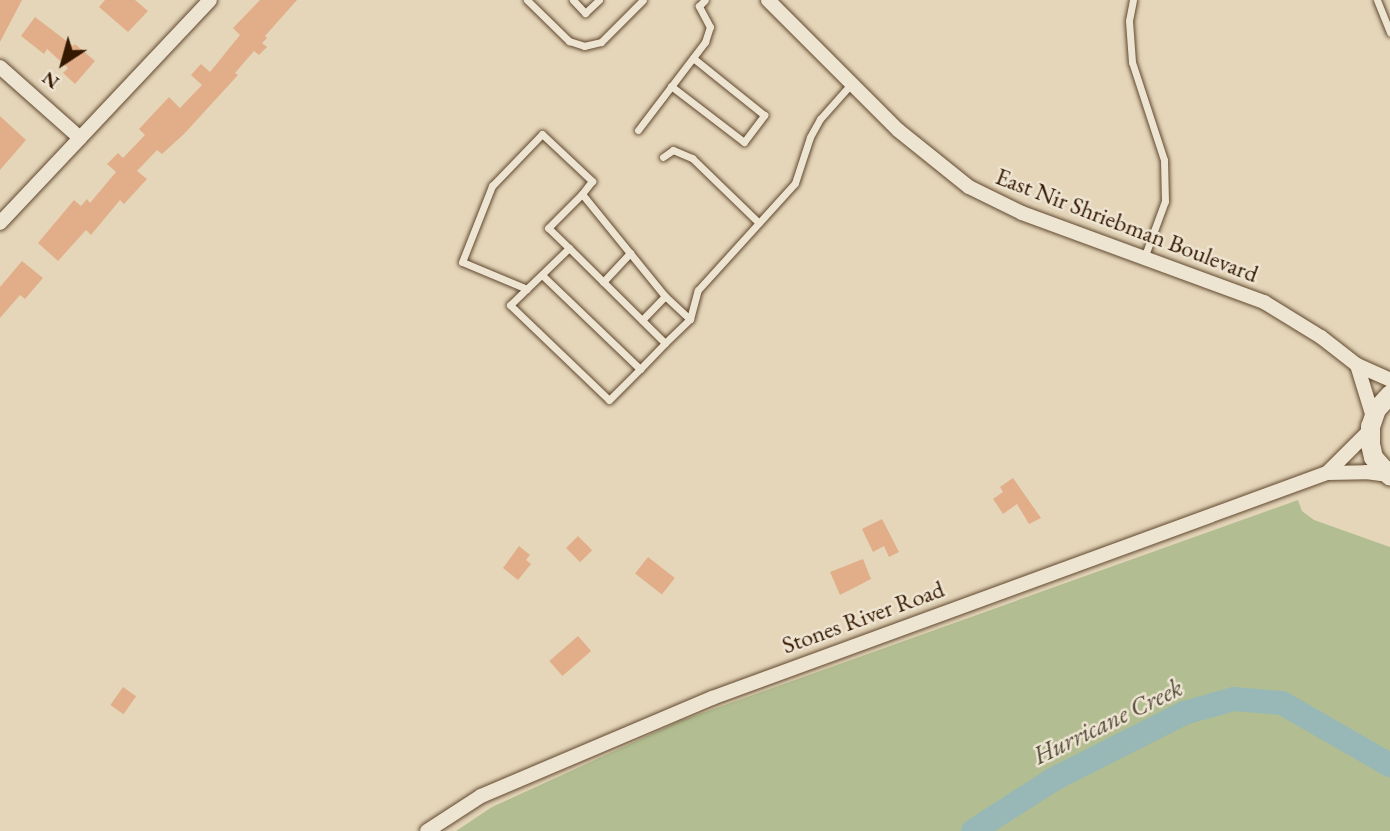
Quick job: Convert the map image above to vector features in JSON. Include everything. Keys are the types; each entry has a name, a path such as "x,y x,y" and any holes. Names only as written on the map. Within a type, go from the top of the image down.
{"main road":[{"name":"Stones River Road","path":"1389,476 1373,457 1372,424 1390,394"}],"street":[{"path":"0,223 210,0"},
{"name":"East Nir Shriebman Boulevard","path":"768,0 921,151 969,187 1022,213 1264,302 1321,337 1357,365 1390,380"},
{"path":"0,67 80,138"},
{"path":"1357,365 1372,424"},
{"name":"Stones River Road","path":"1327,473 1372,424"},
{"name":"Stones River Road","path":"426,831 481,796 678,710 1327,473 1389,476"}],"lane":[{"path":"527,0 569,41 584,46 601,42 643,0"},
{"path":"573,0 585,12 599,0"},
{"path":"1133,0 1129,22 1132,62 1164,160 1165,201 1144,259"},
{"path":"1377,0 1390,32"},
{"path":"638,130 705,42 710,27 699,2"},
{"path":"671,86 744,142 764,116 692,58"},
{"path":"569,248 510,305 609,400 690,319 698,290 796,183 810,137 820,118 853,82"},
{"path":"527,289 462,262 492,187 542,134 592,181 548,228 665,343"},
{"path":"663,157 673,150 692,158 759,223"},
{"path":"582,194 665,296 690,319"},
{"path":"603,282 630,253"},
{"path":"542,275 640,369"},
{"path":"642,320 665,296"}],"green space":[{"path":"1298,500 1302,511 1314,520 1390,547 1390,831 456,831 492,807 680,721"}],"building":[{"path":"0,0 22,0 0,42"},
{"path":"105,0 135,0 148,11 128,32 99,7"},
{"path":"260,0 297,0 265,36 267,38 262,43 267,47 259,55 254,51 235,73 238,75 184,134 162,154 157,150 137,171 147,179 124,204 120,200 91,235 86,230 58,261 38,243 74,200 81,206 87,199 90,203 116,172 107,164 118,153 123,158 145,135 139,129 169,97 180,108 202,85 191,75 201,64 210,72 240,35 233,28"},
{"path":"35,17 95,61 75,84 63,73 68,68 47,49 44,54 21,36"},
{"path":"0,116 26,140 0,170"},
{"path":"22,261 43,278 25,299 20,295 0,318 0,287"},
{"path":"1013,478 1041,518 1029,524 1017,504 1003,514 993,499 1003,492 1000,487"},
{"path":"882,519 899,552 889,557 884,546 873,552 862,529"},
{"path":"578,536 592,550 580,562 566,548"},
{"path":"519,546 530,555 526,560 531,564 518,580 503,568"},
{"path":"648,557 675,578 662,594 635,574"},
{"path":"863,559 871,579 840,595 830,572"},
{"path":"578,636 591,651 562,676 549,661"},
{"path":"123,687 136,696 123,714 110,705"}],"waterway":[{"name":"Hurricane Creek","path":"973,831 1054,779 1184,713 1234,699 1282,703 1390,765"}]}
